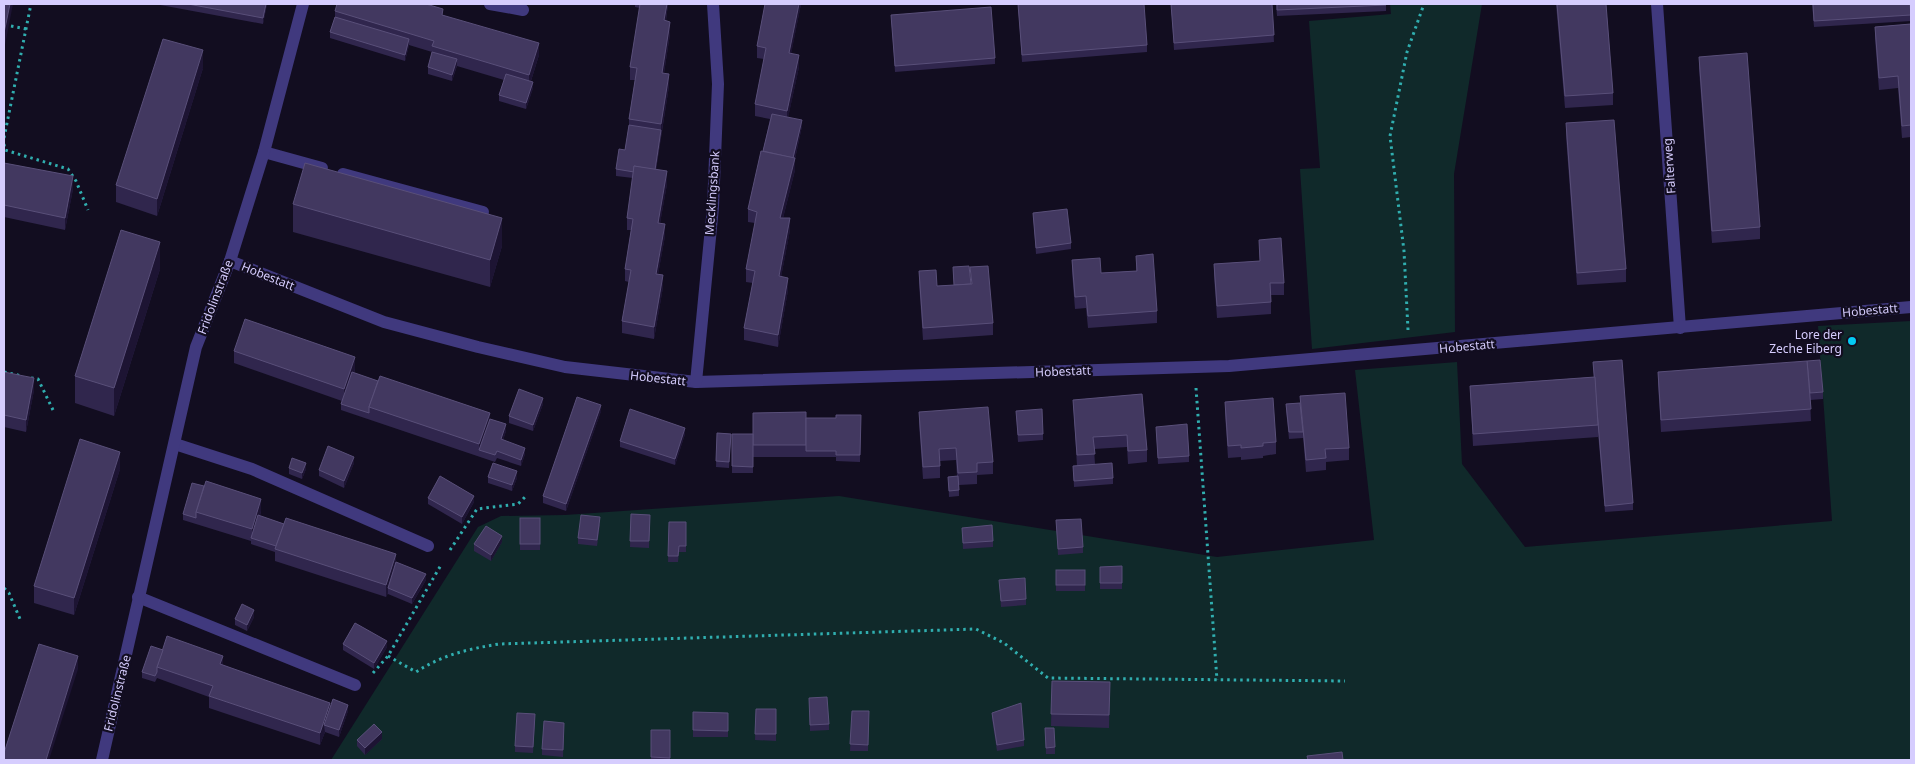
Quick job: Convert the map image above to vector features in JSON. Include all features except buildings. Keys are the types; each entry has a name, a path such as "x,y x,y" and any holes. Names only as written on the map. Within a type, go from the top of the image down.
{"street":[{"name":"Fridolinstraße","path":"102,760 196,347 230,261 264,152 302,4"},
{"path":"490,4 523,10"},
{"name":"Mecklingsbank","path":"696,382 713,207 718,93 713,4"},
{"name":"Falterweg","path":"1657,4 1680,328"},
{"path":"264,152 483,212"},
{"name":"Hobestatt","path":"230,261 384,322 478,347 565,367 696,382 1195,367 1409,351 1911,307"},
{"path":"175,444 252,469 428,546"},
{"path":"138,597 355,685"}],"path":[{"path":"4,138 31,4"},
{"path":"1409,351 1404,251 1390,136 1407,52 1424,4"},
{"path":"11,26 26,29"},
{"path":"4,144 5,150 16,155 68,169 76,180 88,210"},
{"path":"1195,367 1217,680"},
{"path":"4,372 38,379 53,410"},
{"path":"355,685 378,670 388,656 447,556 477,510 518,504 524,497"},
{"path":"428,546 447,556"},
{"path":"4,588 9,593 20,619"},
{"path":"388,656 416,672 435,660 460,650 499,644 976,629 1004,643 1048,678 1345,681"}],"green space":[{"path":"1390,4 1482,4 1454,174 1455,332 1312,349 1300,169 1320,168 1309,21 1391,14"},
{"path":"1911,321 1911,760 331,760 478,527 501,516 565,515 839,496 1217,557 1374,540 1355,370 1457,362 1462,464 1525,547 1832,521 1818,326"}],"place":[{"name":"Lore der Zeche Eiberg","path":"1852,341"}]}
